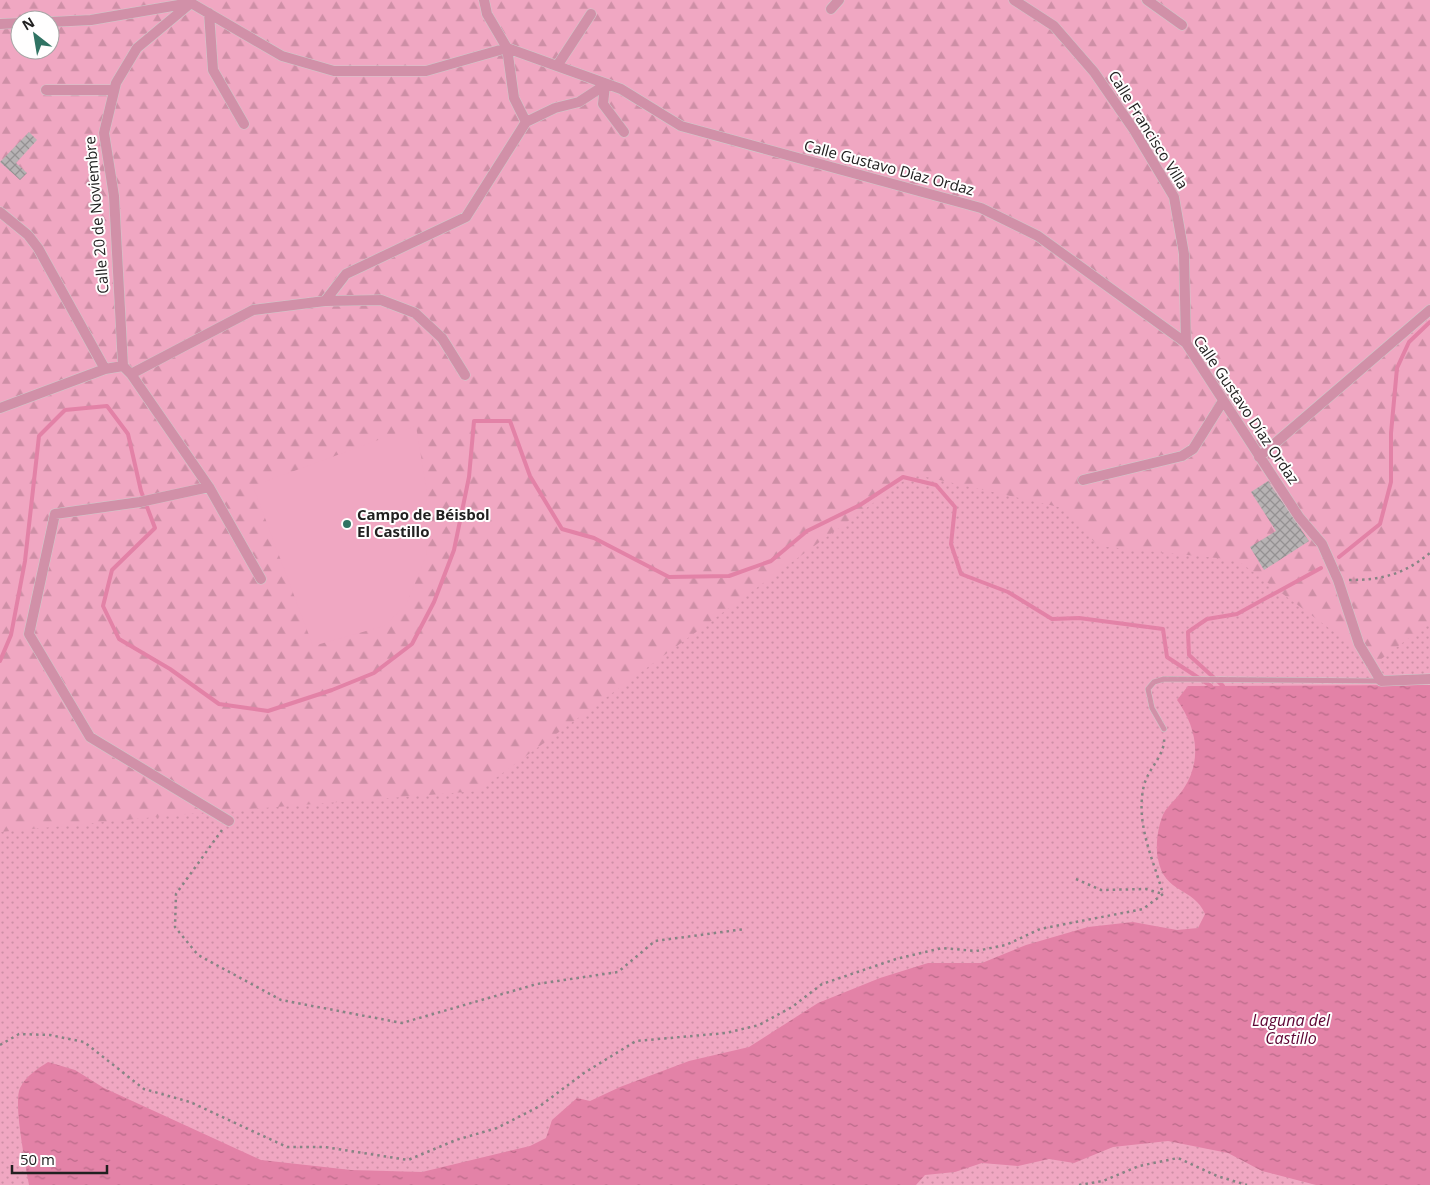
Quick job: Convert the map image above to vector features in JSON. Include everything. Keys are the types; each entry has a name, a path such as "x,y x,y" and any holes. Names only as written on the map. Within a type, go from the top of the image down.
{"street":[{"path":"484,0 487,14 507,48 514,98 526,122"},
{"path":"831,10 839,0"},
{"name":"Calle Francisco Villa","path":"1014,0 1054,26 1094,72 1134,130 1174,197 1184,254 1186,343"},
{"path":"1147,0 1182,25"},
{"path":"60,22 91,20 192,2 282,56 334,70 426,71 507,48"},
{"name":"Calle 20 de Noviembre","path":"123,366 114,196 104,133 116,83 137,48 192,2"},
{"path":"209,13 214,70 244,124"},
{"path":"557,66 591,14"},
{"name":"Calle Gustavo Díaz Ordaz","path":"507,48 620,89 681,126 980,208 1038,236 1186,343 1299,517 1322,544 1338,580 1359,644 1381,681"},
{"path":"325,301 346,274 466,216 526,122 555,108 578,102 605,85"},
{"path":"605,85 603,104 624,132"},
{"path":"46,90 114,90"},
{"path":"0,212 28,235 38,248 105,369"},
{"path":"132,374 254,310 325,301 381,300 415,313 442,338 465,375"},
{"path":"1259,457 1430,310"},
{"path":"0,408 105,369 123,366 132,374 209,487 261,579"},
{"path":"1083,480 1182,456 1193,449 1223,402"},
{"path":"209,487 140,502 55,514 29,634 90,737 229,821"},
{"path":"1381,681 1430,679"}],"lane":[{"path":"1164,729 1152,708 1148,689 1154,682 1164,680 1381,681"}],"path":[{"path":"1338,580 1376,580 1412,568 1430,553"},
{"path":"1163,894 1148,853 1141,802 1145,782 1165,745 1164,729"},
{"path":"229,821 176,894 175,927 198,954 281,1000 402,1024 537,984 618,972 655,941 745,929"},
{"path":"1076,879 1101,890 1146,889 1163,894"},
{"path":"0,1045 19,1034 50,1035 84,1042 144,1089 190,1102 287,1148 325,1147 408,1160 456,1140 497,1128 540,1106 584,1073 636,1041 726,1033 759,1025 792,1007 822,984 896,959 942,948 976,951 1006,945 1040,929 1143,909 1163,894"},
{"path":"1079,1185 1103,1181 1139,1166 1178,1158 1217,1176 1247,1185"}],"green space":[{"path":"0,0 1430,0 1430,685 0,1185"},
{"name":"Campo de Béisbol El Castillo","path":"416,426 427,492 426,556 406,605 384,626 313,646 253,486"},
{"path":"913,474 1063,508 1098,546 1237,560 1376,663 1430,622 1430,1185 0,1185 0,832 187,814 478,791"}],"water":[{"name":"Laguna del Castillo","path":"1430,685 1430,1185 1316,1185 1262,1171 1228,1153 1168,1141 1113,1147 1074,1163 1049,1159 1018,1166 982,1163 955,1172 925,1175 916,1185 29,1185 21,1135 18,1096 25,1080 48,1062 75,1070 104,1088 261,1160 351,1170 422,1172 530,1146 546,1138 552,1120 577,1098 590,1101 620,1087 689,1061 749,1047 818,1003 880,978 928,963 982,963 1026,945 1088,927 1133,922 1177,930 1198,928 1205,914 1194,899 1166,879 1161,870 1157,848 1159,828 1165,811 1184,788 1194,766 1195,743 1193,732 1184,710 1177,700 1188,686"}],"building":[{"path":"29,132 37,140 16,163 27,173 20,180 0,162"},
{"path":"1268,481 1309,541 1264,570 1250,547 1276,531 1251,492"}],"waterway":[{"path":"1339,557 1380,524 1391,482 1391,433 1397,368 1409,342 1430,322"},
{"path":"0,661 11,635 25,561 39,436 65,410 107,406 128,434 141,491 155,528 112,570 103,606 119,639 170,669 219,704 268,711 332,690 374,673 412,644 434,602 454,550 469,477 474,421 510,421 530,476 562,529 594,538 669,577 729,576 771,561 807,531 860,505 903,477 936,485 955,507 951,544 961,574 1008,592 1052,619 1079,618 1163,629 1167,657 1211,686"},
{"path":"1223,686 1189,655 1188,632 1207,619 1237,614 1321,568"}],"place":[{"name":"Campo de Béisbol El Castillo","path":"347,524"}]}
